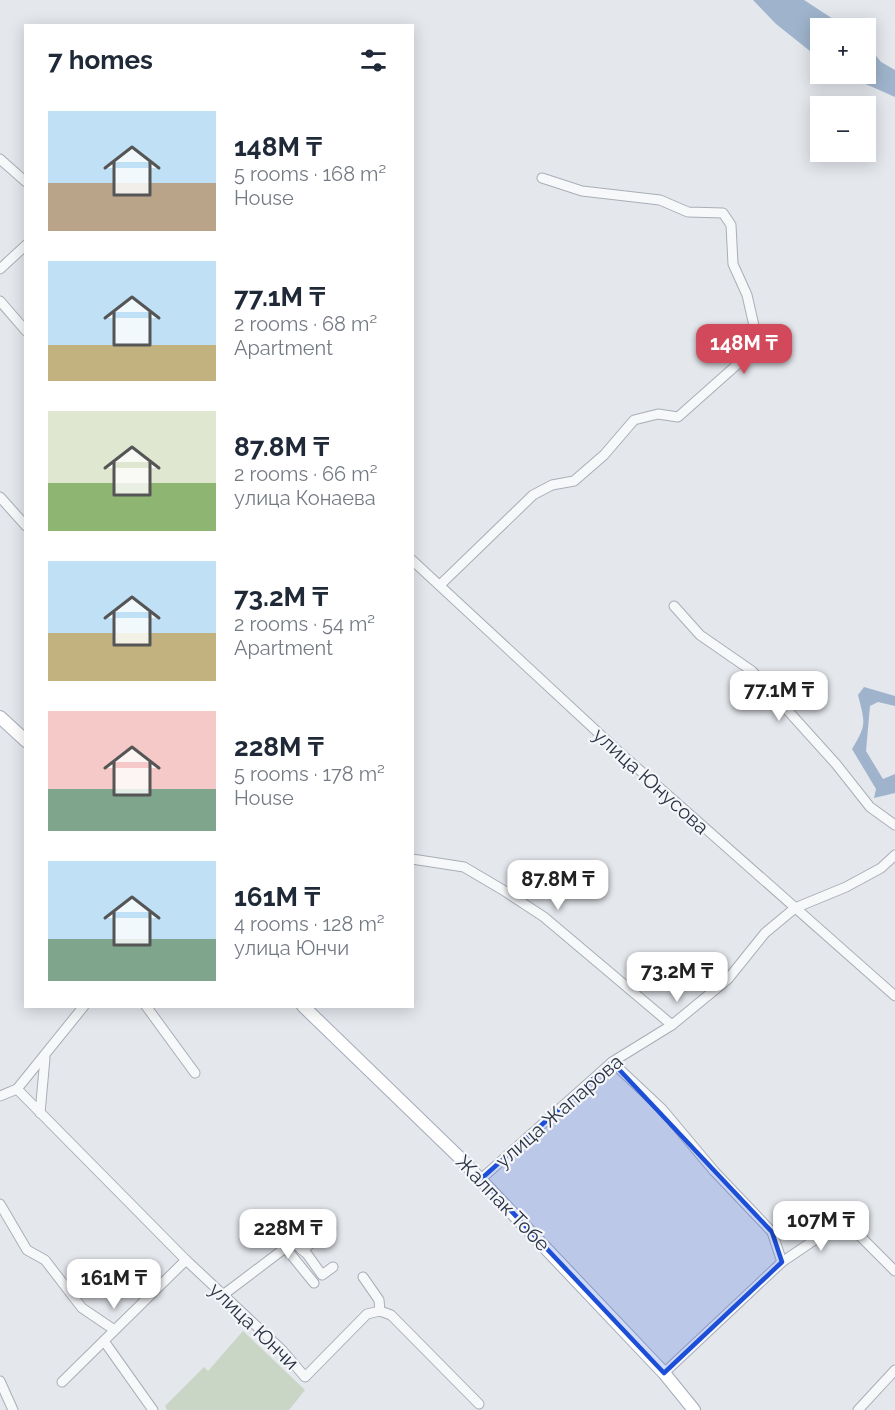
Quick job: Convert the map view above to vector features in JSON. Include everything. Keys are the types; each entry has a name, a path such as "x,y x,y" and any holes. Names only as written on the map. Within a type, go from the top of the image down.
{"main road":[{"path":"0,717 24,739"},
{"name":"Жалпак Тобе","path":"305,1008 481,1179 664,1373 694,1410"}],"street":[{"path":"0,159 24,180"},
{"path":"440,585 533,495 552,485 574,481 604,454 634,420 658,414 678,417 714,382 749,354 755,330 747,295 733,264 731,225 723,213 688,212 660,200 582,191 542,178"},
{"path":"0,269 24,247"},
{"path":"0,301 24,329"},
{"path":"0,497 24,524"},
{"name":"улица Юнусова","path":"414,562 618,751 895,996"},
{"path":"675,606 700,635 752,671 836,764 870,807 895,825"},
{"name":"улица Жапарова","path":"481,1179 612,1062 672,1025 728,979 765,933 795,908 846,887 880,868 895,855"},
{"path":"414,859 464,867 504,890 543,917 672,1025"},
{"path":"0,1096 17,1089 45,1058 82,1008"},
{"path":"147,1008 195,1073"},
{"path":"40,1113 45,1058"},
{"path":"612,1062 662,1109 714,1171 772,1232 782,1262"},
{"name":"улица Юнчи","path":"17,1089 186,1260 282,1350 305,1377 367,1314 380,1311"},
{"path":"0,1204 27,1250 45,1260 82,1308 113,1329"},
{"path":"664,1373 782,1262 844,1220 895,1271"},
{"path":"302,1250 331,1229"},
{"path":"224,1295 284,1246 293,1242 322,1275 333,1267"},
{"path":"284,1246 314,1282"},
{"path":"62,1382 104,1341 113,1329 186,1260"},
{"path":"363,1277 379,1300 380,1311 391,1316 479,1404"},
{"path":"104,1341 153,1410"},
{"path":"858,1410 895,1370"},
{"path":"0,1381 13,1410"}],"highlighted area":[{"path":"612,1062 772,1232 782,1262 664,1373 481,1179"}],"green space":[{"path":"243,1331 305,1390 289,1410 167,1410 165,1406 204,1367 208,1371"}],"water":[{"path":"753,0 804,0 832,18 810,18 810,51 776,24"},
{"path":"876,56 881,62 895,70 895,97 866,84 876,84"},
{"path":"864,687 895,696 895,706 878,702 870,706 866,751 883,779 895,774 895,793 874,798 876,789 852,749 863,723 858,695"}]}
